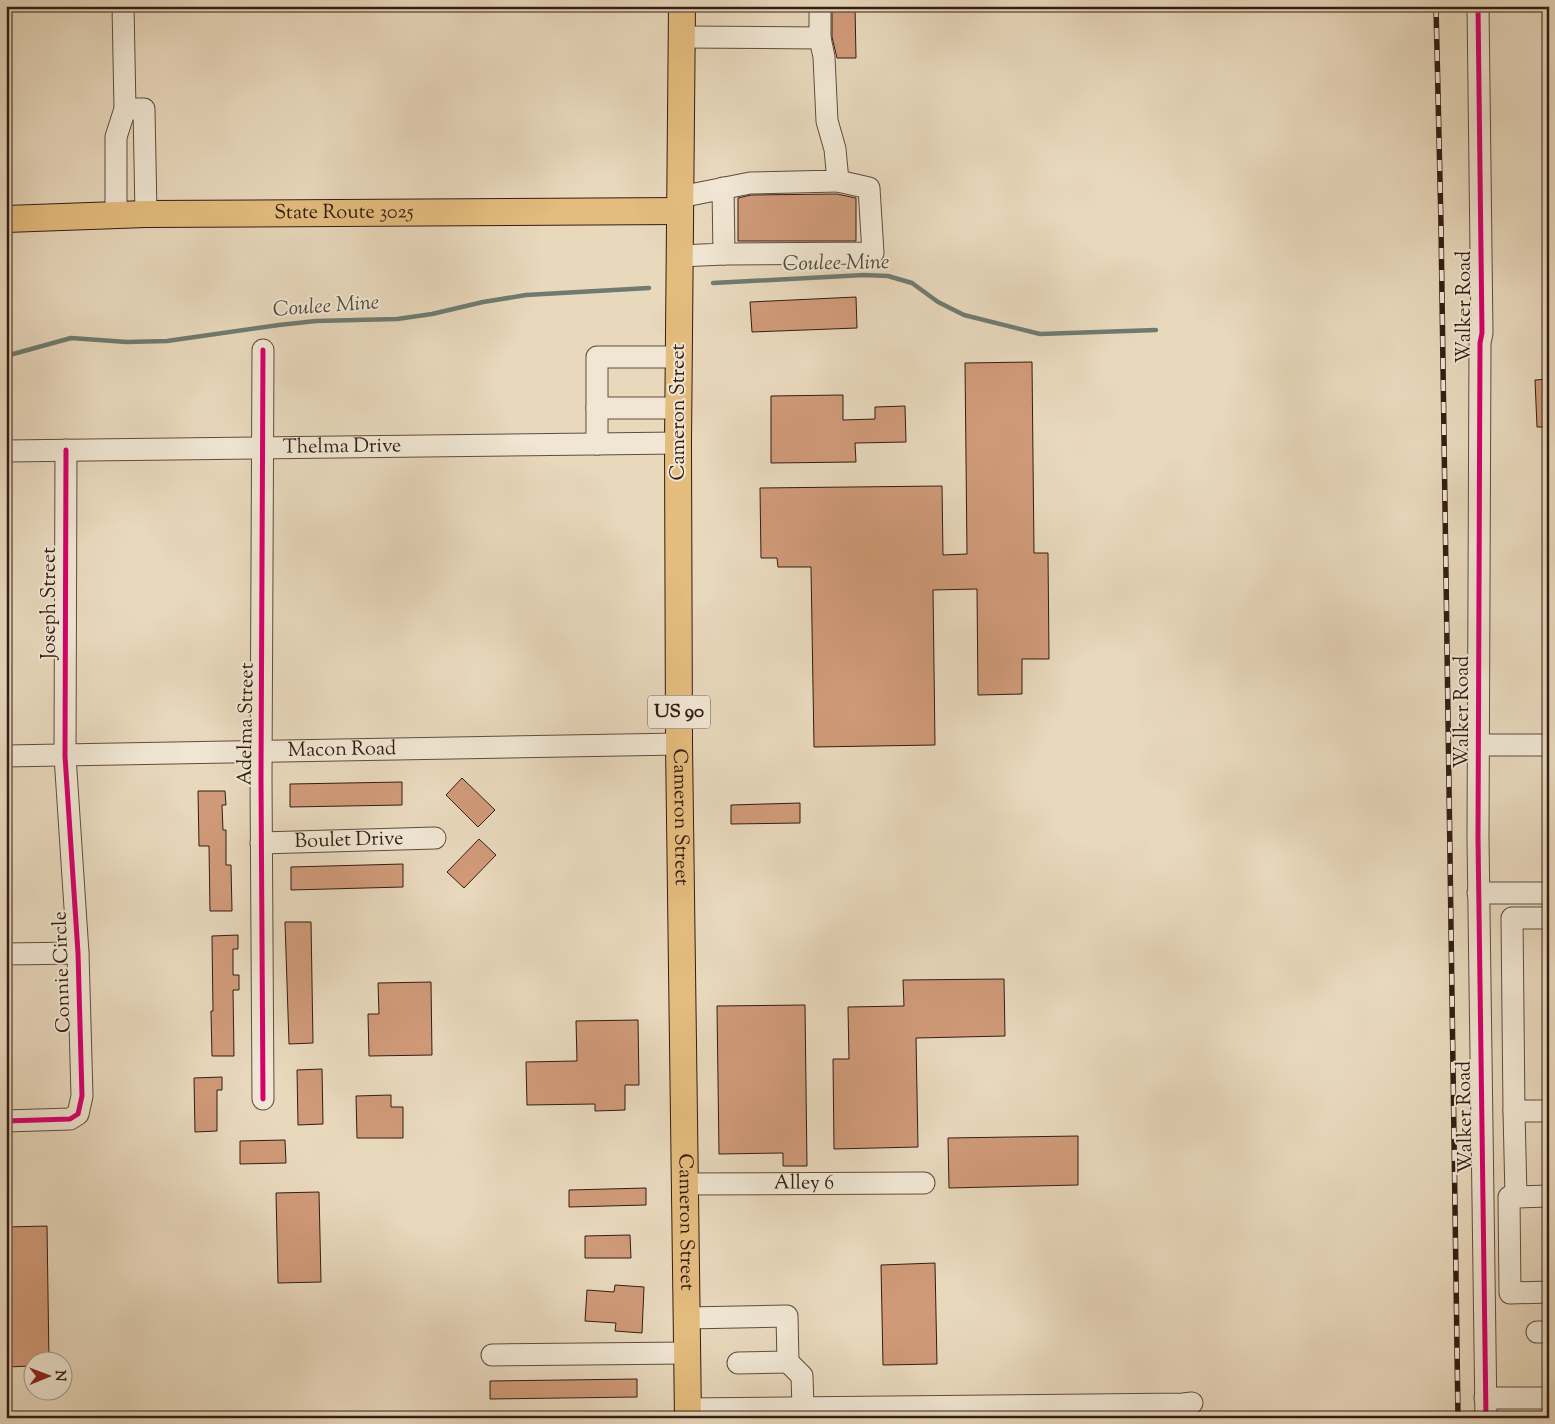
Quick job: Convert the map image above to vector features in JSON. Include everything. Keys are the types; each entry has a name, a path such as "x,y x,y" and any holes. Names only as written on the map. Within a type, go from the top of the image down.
{"main road":[{"name":"Cameron Street","path":"682,6 678,443 679,744 688,1413"},
{"name":"State Route 3025","path":"6,219 146,214 680,204"}],"street":[{"path":"116,215 116,137 125,109 124,6"},
{"path":"820,6 820,38 824,58 827,121 835,150 838,182"},
{"name":"Walker Road","path":"1478,6 1482,333 1480,343 1479,478 1478,893 1486,1408"},
{"path":"682,37 820,38"},
{"path":"125,109 144,109 146,214"},
{"path":"680,204 723,188 750,183 838,182 868,188 873,253 680,256"},
{"path":"723,188 724,254"},
{"name":"Adelma Street","path":"263,350 261,843 263,1099"},
{"path":"597,444 597,357 679,357"},
{"path":"597,408 679,408"},
{"name":"Thelma Drive","path":"6,451 678,443"},
{"name":"Joseph Street","path":"65,756 66,450"},
{"name":"Macon Road","path":"6,756 679,744"},
{"path":"1478,745 1549,745"},
{"name":"Connie Circle","path":"6,1121 70,1119 78,1114 80,1110 82,1096 78,953 65,756"},
{"name":"Boulet Drive","path":"261,843 435,838"},
{"path":"1478,893 1549,892"},
{"path":"1549,918 1512,918 1514,1111 1510,1292 1549,1292"},
{"path":"6,954 78,953"},
{"path":"1514,1111 1549,1111"},
{"name":"Alley 6","path":"684,1184 924,1183"},
{"path":"1482,1198 1549,1196"},
{"path":"687,1318 787,1316 788,1362 802,1376 803,1408"},
{"path":"492,1355 686,1353"},
{"path":"738,1363 788,1362"},
{"path":"1486,1408 1549,1398"},
{"path":"688,1413 803,1408 1192,1403"}],"building":[{"path":"832,6 855,6 856,58 837,58 832,37"},
{"path":"837,194 856,198 856,241 738,241 738,198 751,195"},
{"path":"856,297 857,328 752,332 750,302"},
{"path":"1032,362 1034,553 1048,553 1049,659 1022,659 1022,694 978,695 977,589 933,590 935,745 814,747 811,567 778,567 777,558 761,558 760,488 942,486 943,555 967,554 965,363"},
{"path":"1549,379 1549,427 1537,427 1535,380"},
{"path":"843,395 843,420 875,419 875,407 905,406 906,442 855,443 856,462 771,463 771,396"},
{"path":"462,778 495,810 478,827 446,795"},
{"path":"402,782 402,805 290,807 290,784"},
{"path":"198,791 225,791 226,805 222,805 223,830 226,830 226,865 231,865 232,911 210,911 209,846 199,846"},
{"path":"800,803 800,823 731,824 731,805"},
{"path":"479,839 496,855 464,888 447,872"},
{"path":"403,864 403,887 291,890 291,867"},
{"path":"285,922 311,922 313,1043 289,1044"},
{"path":"238,935 238,949 233,949 233,975 239,975 239,990 233,990 234,1056 212,1056 212,936"},
{"path":"1004,979 1005,1036 916,1038 918,1147 834,1149 833,1059 849,1059 848,1007 904,1006 903,980"},
{"path":"431,982 432,1055 369,1056 368,1014 379,1014 378,983"},
{"path":"805,1005 807,1166 783,1166 783,1153 719,1154 717,1006"},
{"path":"638,1020 639,1085 625,1085 625,1110 595,1111 595,1104 527,1105 526,1062 577,1061 576,1021"},
{"path":"322,1069 323,1124 298,1125 297,1070"},
{"path":"222,1077 222,1090 217,1090 217,1131 195,1132 194,1078"},
{"path":"391,1095 391,1107 403,1107 403,1138 357,1138 356,1096"},
{"path":"1078,1136 1078,1185 949,1188 948,1138"},
{"path":"285,1140 286,1163 240,1164 240,1141"},
{"path":"646,1188 646,1205 569,1207 569,1190"},
{"path":"319,1192 321,1282 278,1283 276,1193"},
{"path":"47,1226 49,1352 22,1352 22,1366 6,1367 6,1227"},
{"path":"630,1235 631,1258 585,1258 585,1236"},
{"path":"935,1263 937,1364 883,1365 881,1265"},
{"path":"615,1285 644,1287 642,1333 615,1331 616,1323 585,1321 587,1290 614,1292"},
{"path":"637,1379 637,1397 490,1399 490,1381"}],"waterway":[{"name":"Coulee Mine","path":"713,283 864,275 888,276 912,283 938,302 964,315 1040,334 1156,330"},
{"name":"Coulee Mine","path":"6,356 71,338 127,342 167,341 316,321 397,319 526,295 649,288"}],"railway":[{"path":"1436,6 1441,225 1458,1418"}],"cycle path":[{"path":"1478,6 1482,333 1480,343 1478,838 1486,1418"},
{"path":"263,350 261,778 263,1099"},
{"path":"6,1121 70,1119 78,1114 82,1096 78,953 65,756 66,450"}]}
